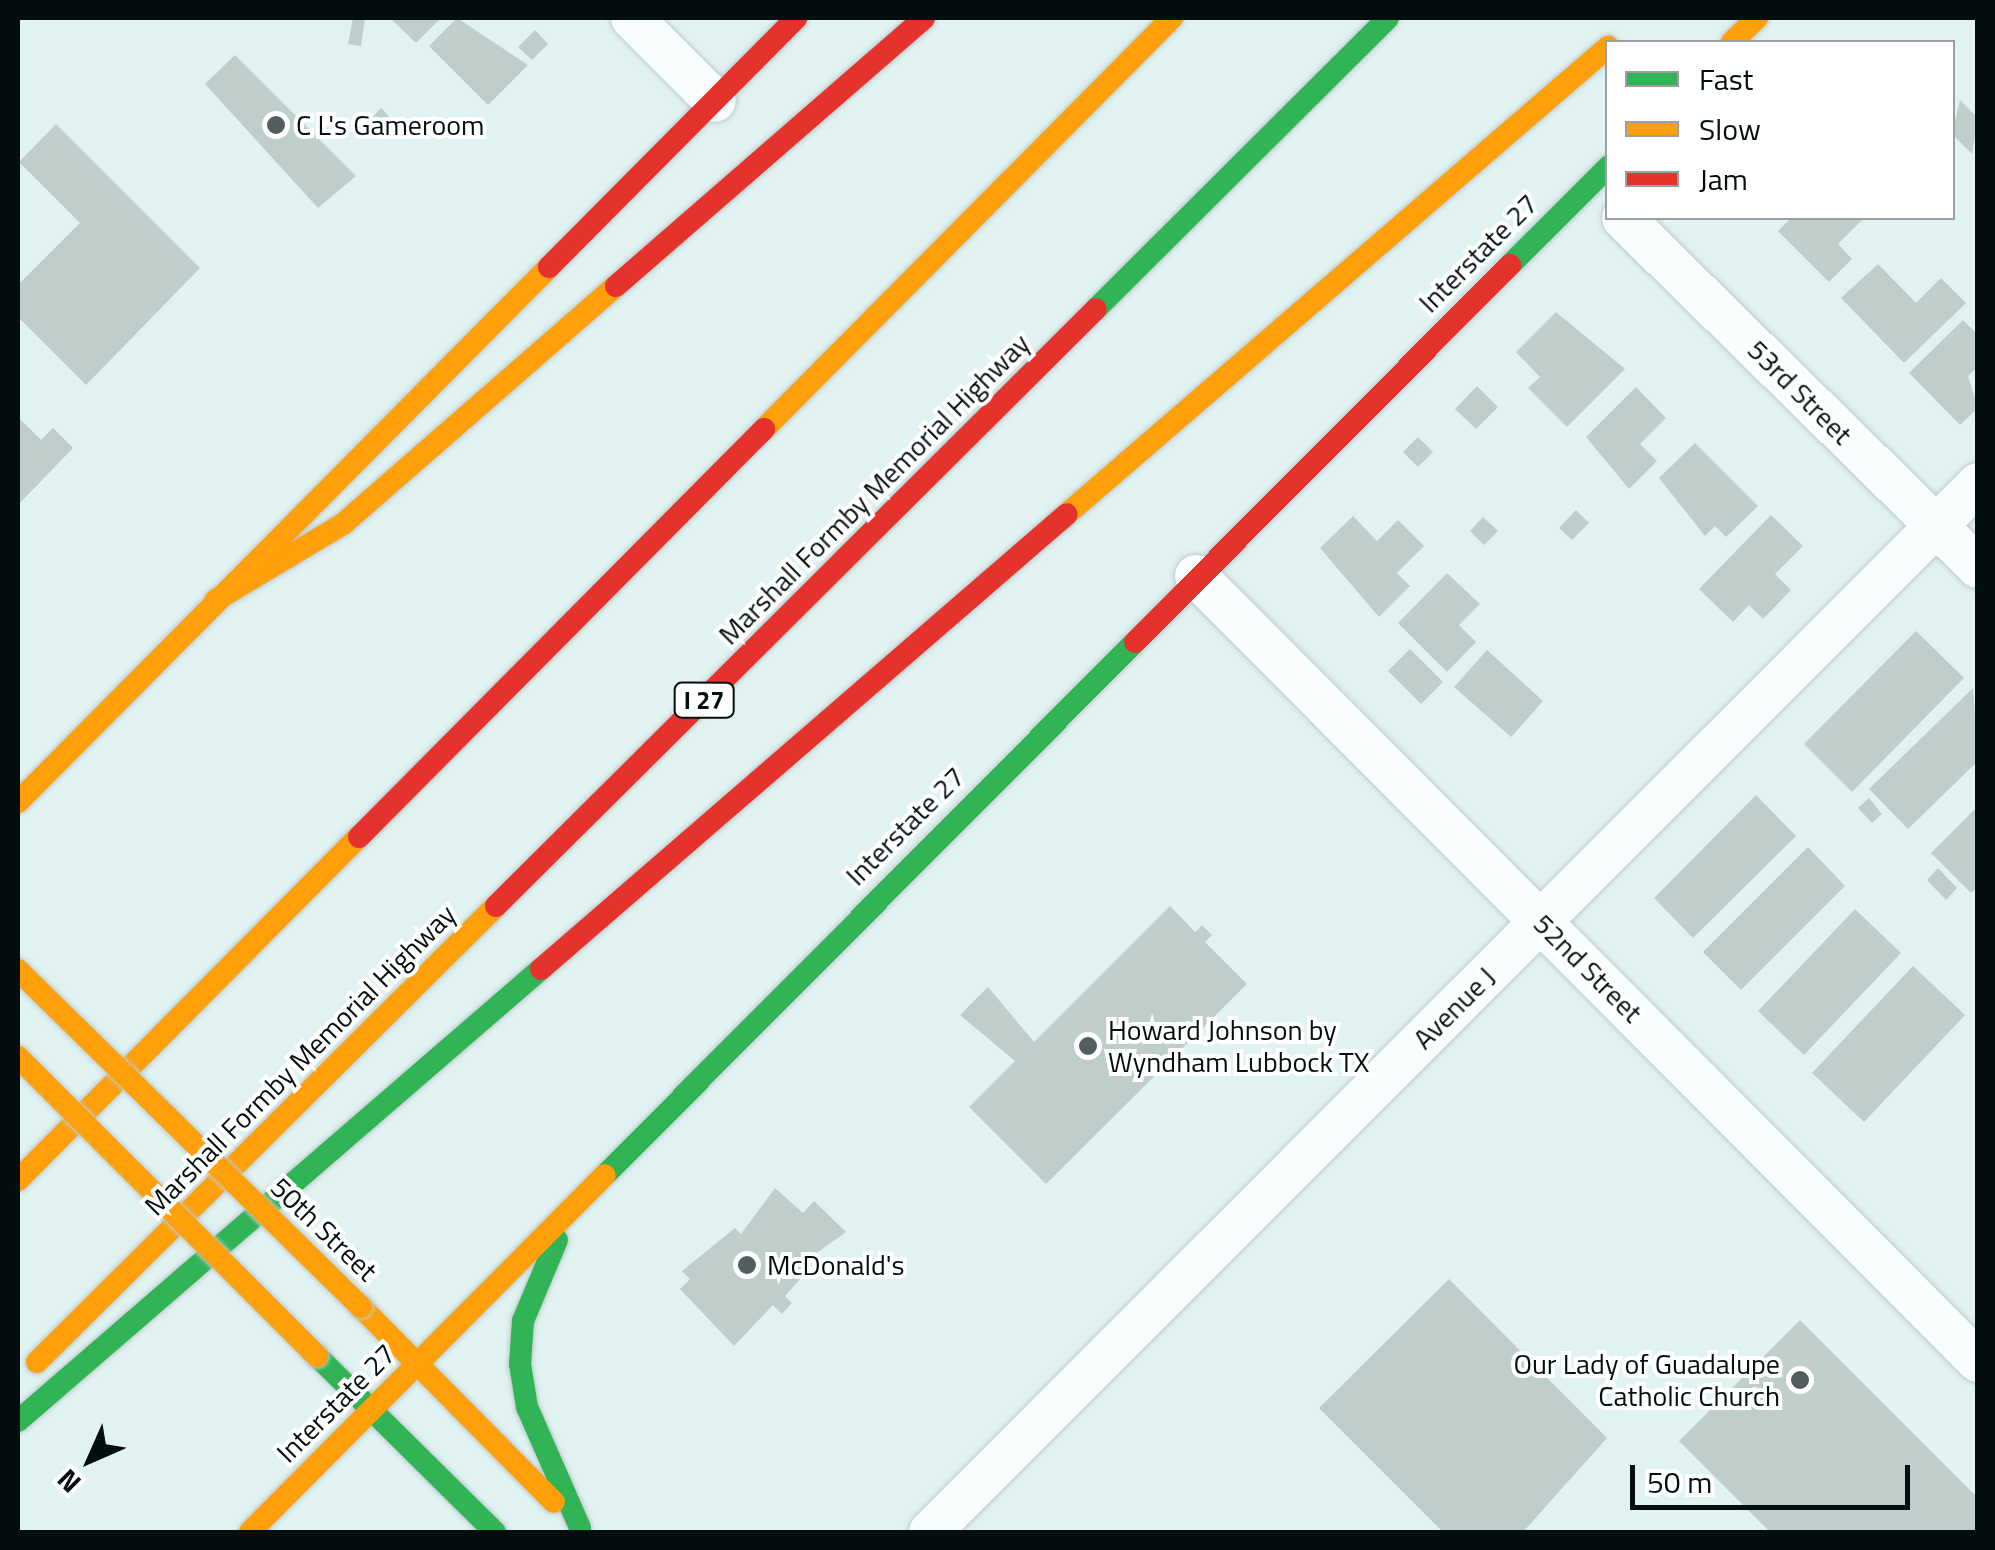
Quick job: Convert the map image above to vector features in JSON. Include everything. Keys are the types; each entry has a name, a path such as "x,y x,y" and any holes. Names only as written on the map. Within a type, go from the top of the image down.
{"main road":[{"path":"18,802 796,18"},
{"path":"216,600 343,524 924,18"},
{"path":"18,1180 1172,18"},
{"name":"Marshall Formby Memorial Highway","path":"18,1381 1388,18"},
{"path":"1734,40 1758,18"},
{"path":"18,1421 1605,50"},
{"name":"Interstate 27","path":"250,1532 1196,576 1602,184"},
{"path":"79,701 178,638"},
{"name":"50th Street","path":"18,970 582,1530"},
{"path":"18,1058 496,1532"},
{"path":"582,1530 527,1406 520,1364 536,1279 600,1178"}],"street":[{"path":"632,18 715,100"},
{"name":"53rd Street","path":"1625,220 1978,567"},
{"name":"Avenue J","path":"930,1532 1978,484"},
{"name":"52nd Street","path":"1196,576 1978,1361"}],"building":[{"path":"353,18 365,18 361,46 348,44"},
{"path":"390,18 441,18 416,43"},
{"path":"457,18 528,65 488,105 429,46"},
{"path":"535,30 548,44 532,60 518,47"},
{"name":"C L's Gameroom","path":"235,55 356,176 318,208 205,84"},
{"path":"1960,100 1978,118 1972,154 1955,137"},
{"path":"381,108 394,122 383,133 370,120"},
{"path":"56,124 200,268 86,385 18,317 18,285 80,223 19,162"},
{"path":"1789,220 1862,220 1838,244 1852,259 1829,282 1778,231"},
{"path":"1878,264 1916,303 1941,278 1966,303 1904,363 1841,298"},
{"path":"1556,312 1625,369 1567,427 1528,388 1540,377 1516,352"},
{"path":"1963,320 1978,335 1978,366 1968,376 1978,408 1960,425 1909,373"},
{"path":"1477,386 1498,407 1476,429 1455,409"},
{"path":"1636,387 1666,418 1640,444 1657,461 1629,489 1586,437"},
{"path":"18,417 41,440 53,428 73,448 18,505"},
{"path":"1418,437 1433,452 1418,467 1403,452"},
{"path":"1695,443 1758,506 1726,537 1715,526 1705,536 1659,478"},
{"path":"1576,510 1589,523 1572,540 1559,528"},
{"path":"1771,515 1803,546 1775,574 1791,590 1763,619 1749,605 1733,622 1699,589"},
{"path":"1353,516 1377,541 1398,520 1424,546 1397,573 1410,586 1379,617 1320,548"},
{"path":"1483,517 1498,531 1484,545 1470,531"},
{"path":"1447,573 1480,604 1459,625 1476,642 1447,672 1398,623"},
{"path":"1916,631 1964,678 1852,792 1804,744"},
{"path":"1410,649 1443,682 1421,704 1388,671"},
{"path":"1487,650 1543,701 1511,737 1454,687"},
{"path":"1973,688 1978,761 1908,829 1869,789"},
{"path":"1756,795 1796,836 1693,938 1654,898"},
{"path":"1869,798 1882,814 1872,823 1858,808"},
{"path":"1978,806 1978,886 1971,893 1931,853"},
{"path":"1808,847 1845,886 1741,990 1703,952"},
{"path":"1938,868 1957,888 1946,900 1927,880"},
{"name":"Howard Johnson by Wyndham Lubbock TX","path":"1170,906 1195,932 1202,925 1212,935 1205,942 1247,984 1046,1184 969,1107 1015,1061 960,1015 988,987 1034,1042"},
{"path":"1855,909 1901,953 1804,1055 1758,1011"},
{"path":"1913,966 1965,1015 1864,1122 1812,1073"},
{"name":"McDonald's","path":"775,1188 803,1213 814,1201 846,1232 804,1262 810,1268 785,1296 792,1303 782,1314 773,1305 734,1346 680,1289 690,1279 682,1271 735,1228 741,1234"},
{"path":"1449,1279 1607,1438 1523,1532 1443,1532 1319,1408"},
{"name":"Our Lady of Guadalupe Catholic Church","path":"1800,1320 1978,1498 1978,1532 1770,1532 1679,1441"}],"traffic: fast":[{"path":"1096,309 1388,18"},
{"path":"1510,265 1605,170"},
{"path":"605,1175 1135,642"},
{"path":"18,1421 541,969"},
{"path":"557,1240 523,1321 520,1364 527,1407 580,1528"},
{"path":"317,1356 495,1532"}],"traffic: slow":[{"path":"764,429 1172,18"},
{"path":"1734,40 1757,18"},
{"path":"1067,514 1605,50"},
{"path":"18,802 549,267"},
{"path":"216,600 343,524 616,286"},
{"path":"18,1180 359,837"},
{"path":"37,1362 496,906"},
{"path":"18,970 361,1307"},
{"path":"18,1057 317,1356"},
{"path":"250,1532 605,1175"},
{"path":"361,1307 554,1502"}],"traffic: jam":[{"path":"549,267 796,18"},
{"path":"616,286 924,18"},
{"path":"1135,642 1510,265"},
{"path":"496,906 1096,309"},
{"path":"359,837 764,429"},
{"path":"541,969 1067,514"}],"place":[{"name":"C L's Gameroom","path":"276,125"},
{"name":"Howard Johnson by Wyndham Lubbock TX","path":"1088,1046"},
{"name":"McDonald's","path":"747,1265"},
{"name":"Our Lady of Guadalupe Catholic Church","path":"1800,1380"}]}
